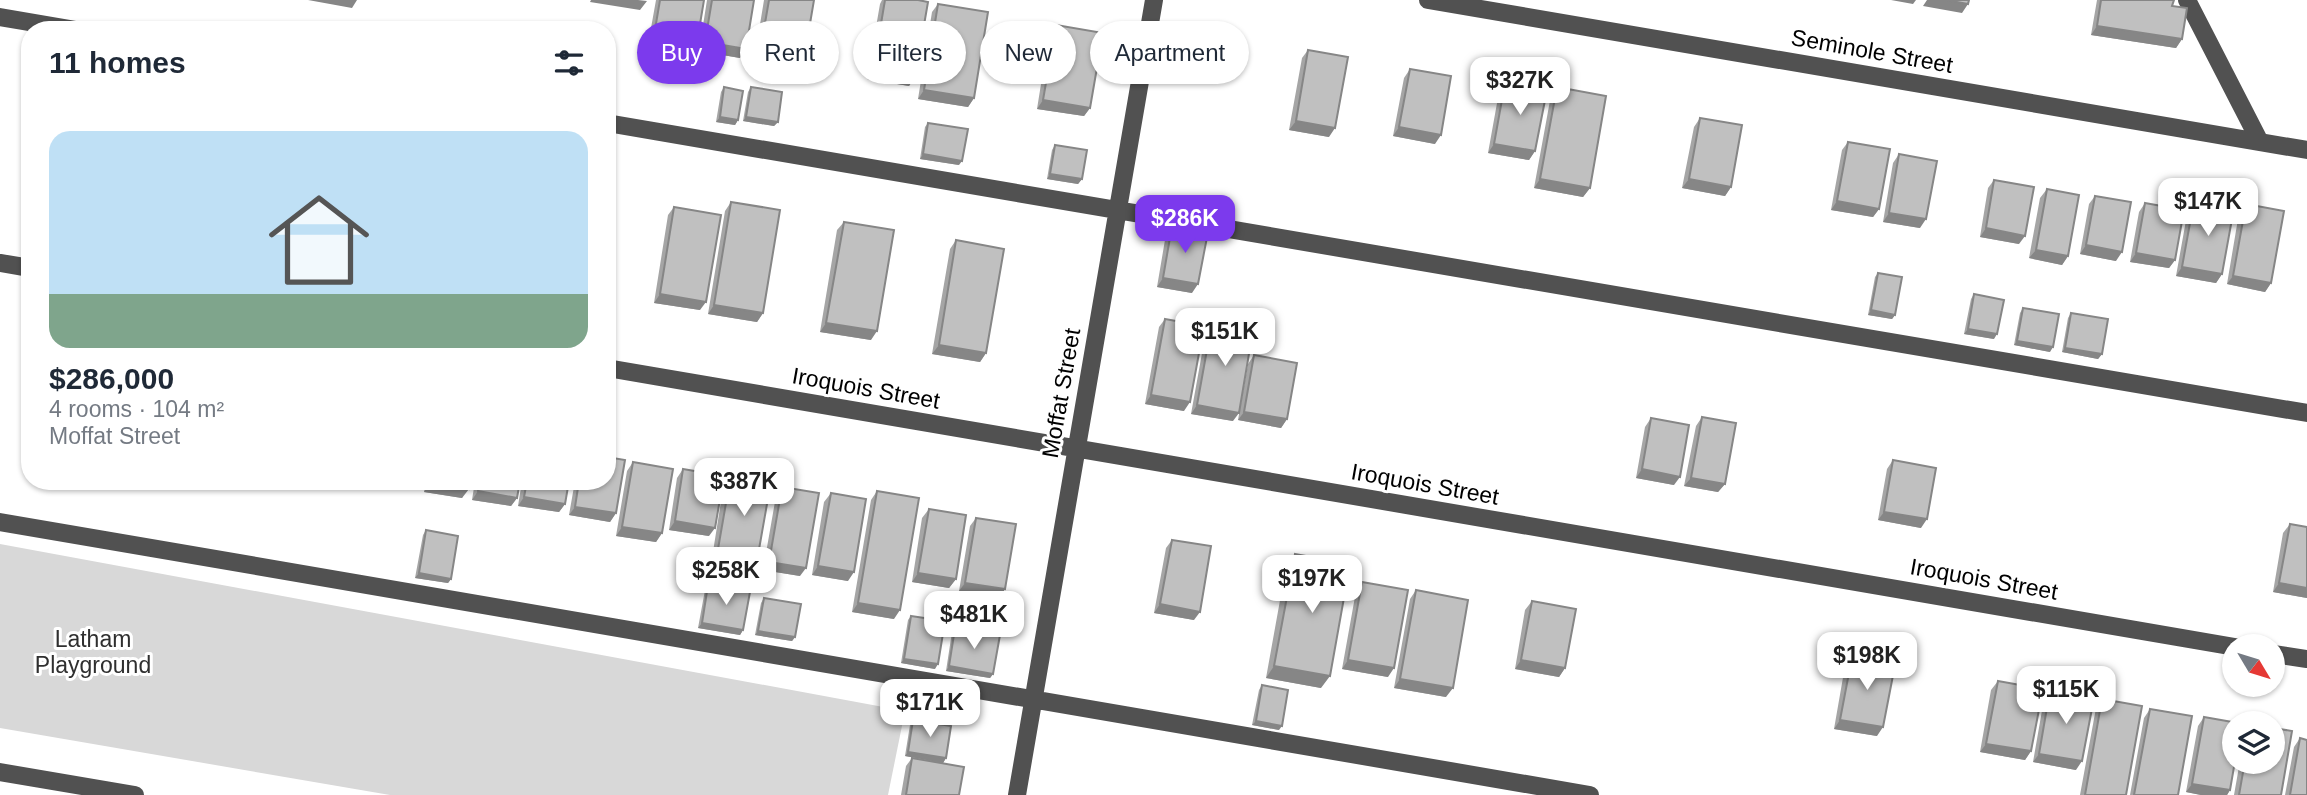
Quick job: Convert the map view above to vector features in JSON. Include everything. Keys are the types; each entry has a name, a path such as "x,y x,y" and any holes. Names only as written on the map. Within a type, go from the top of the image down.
{"street":[{"name":"Moffat Street","path":"1017,795 1154,0"},
{"name":"Seminole Street","path":"1429,0 2307,150"},
{"path":"2187,0 2260,142"},
{"path":"0,16 27,21"},
{"path":"616,125 2307,414"},
{"path":"0,263 21,266"},
{"name":"Iroquois Street","path":"616,370 2222,645"},
{"path":"0,522 1590,795"},
{"path":"2286,656 2307,659"},
{"path":"0,772 135,795"}],"green space":[{"name":"Latham Playground","path":"0,544 905,711 888,795 390,795 0,728"}],"building":[{"path":"660,0 704,0 700,21 656,21"},
{"path":"712,0 754,0 751,21 740,21 740,48 726,46 726,21 708,21"},
{"path":"769,0 814,0 810,21 765,21"},
{"path":"885,0 928,2 925,21 881,21"},
{"path":"1946,0 1969,0 1968,4"},
{"path":"2101,0 2174,0 2172,6 2187,8 2182,39 2097,26"},
{"path":"938,4 988,12 987,21 980,21 980,61 974,98 924,90 925,84 966,84 966,21 935,21"},
{"path":"1076,28 1090,31 1090,84 1094,84 1090,108 1043,100 1046,84 1076,84"},
{"path":"1308,50 1348,57 1335,128 1296,121"},
{"path":"1410,69 1451,76 1441,135 1399,127"},
{"path":"1505,83 1547,90 1535,151 1494,144"},
{"path":"724,87 743,91 738,120 720,117"},
{"path":"751,87 782,92 778,122 746,117"},
{"path":"1557,87 1606,96 1590,188 1540,179"},
{"path":"1700,118 1742,125 1731,187 1689,179"},
{"path":"928,123 968,129 962,161 923,154"},
{"path":"1848,142 1890,149 1879,209 1837,201"},
{"path":"1055,145 1087,150 1082,179 1050,174"},
{"path":"1899,154 1937,161 1926,219 1889,213"},
{"path":"1994,180 2034,187 2025,236 1986,228"},
{"path":"2047,189 2079,195 2068,256 2036,250"},
{"path":"2095,196 2131,202 2122,252 2086,245"},
{"path":"2194,201 2234,208 2222,274 2182,267"},
{"path":"731,202 780,210 763,313 714,305"},
{"path":"2145,203 2184,210 2175,260 2136,253"},
{"path":"2246,204 2284,211 2271,283 2233,276"},
{"path":"674,207 721,215 706,302 660,294"},
{"path":"844,222 894,230 877,331 826,323"},
{"path":"1172,226 1208,232 1198,284 1163,278"},
{"path":"956,240 1004,249 986,353 939,345"},
{"path":"1878,273 1902,277 1895,315 1871,310"},
{"path":"1974,294 2004,300 1997,334 1968,329"},
{"path":"2023,308 2059,314 2053,347 2017,341"},
{"path":"2071,313 2108,319 2102,354 2065,348"},
{"path":"1165,319 1204,326 1190,402 1151,395"},
{"path":"1212,322 1253,330 1239,413 1197,405"},
{"path":"1254,355 1297,363 1287,419 1244,412"},
{"path":"1702,417 1736,423 1725,484 1691,478"},
{"path":"1651,418 1689,425 1680,477 1642,469"},
{"path":"616,458 625,460 616,513 575,507 578,490 616,490"},
{"path":"1893,460 1936,468 1927,519 1884,512"},
{"path":"633,462 673,469 662,533 622,527"},
{"path":"683,469 724,476 715,528 675,521"},
{"path":"730,480 770,487 758,555 718,549"},
{"path":"782,487 819,493 806,568 769,562"},
{"path":"478,490 518,490 517,498"},
{"path":"525,490 567,490 565,504 524,497"},
{"path":"877,491 919,498 900,610 858,603"},
{"path":"831,493 866,499 854,572 818,566"},
{"path":"929,509 966,515 956,579 918,573"},
{"path":"976,518 1016,524 1005,589 965,583"},
{"path":"2290,524 2307,527 2307,588 2279,583"},
{"path":"426,530 458,536 451,579 419,573"},
{"path":"1172,540 1211,546 1200,612 1160,604"},
{"path":"1295,554 1350,564 1330,676 1274,666"},
{"path":"1362,582 1408,590 1394,668 1348,660"},
{"path":"708,585 750,592 743,630 702,623"},
{"path":"1416,590 1468,600 1453,688 1400,679"},
{"path":"764,598 801,604 795,637 758,631"},
{"path":"1532,601 1576,609 1565,668 1521,660"},
{"path":"911,616 945,621 938,664 904,659"},
{"path":"955,628 1000,635 993,674 949,666"},
{"path":"1852,657 1895,665 1883,727 1840,720"},
{"path":"1998,681 2043,689 2031,751 1986,744"},
{"path":"1262,685 1288,690 1282,726 1256,721"},
{"path":"2050,690 2094,698 2082,761 2039,754"},
{"path":"2102,699 2142,706 2126,795 2085,795"},
{"path":"2150,709 2192,716 2178,795 2134,795"},
{"path":"2204,717 2222,720 2222,774 2233,774 2230,790 2192,784"},
{"path":"913,720 951,726 946,758 908,752"},
{"path":"2285,730 2292,731 2285,772"},
{"path":"2300,738 2307,740 2307,795 2290,795"},
{"path":"912,758 964,767 959,795 906,795"},
{"path":"2243,774 2285,774 2281,795 2239,795"}]}
